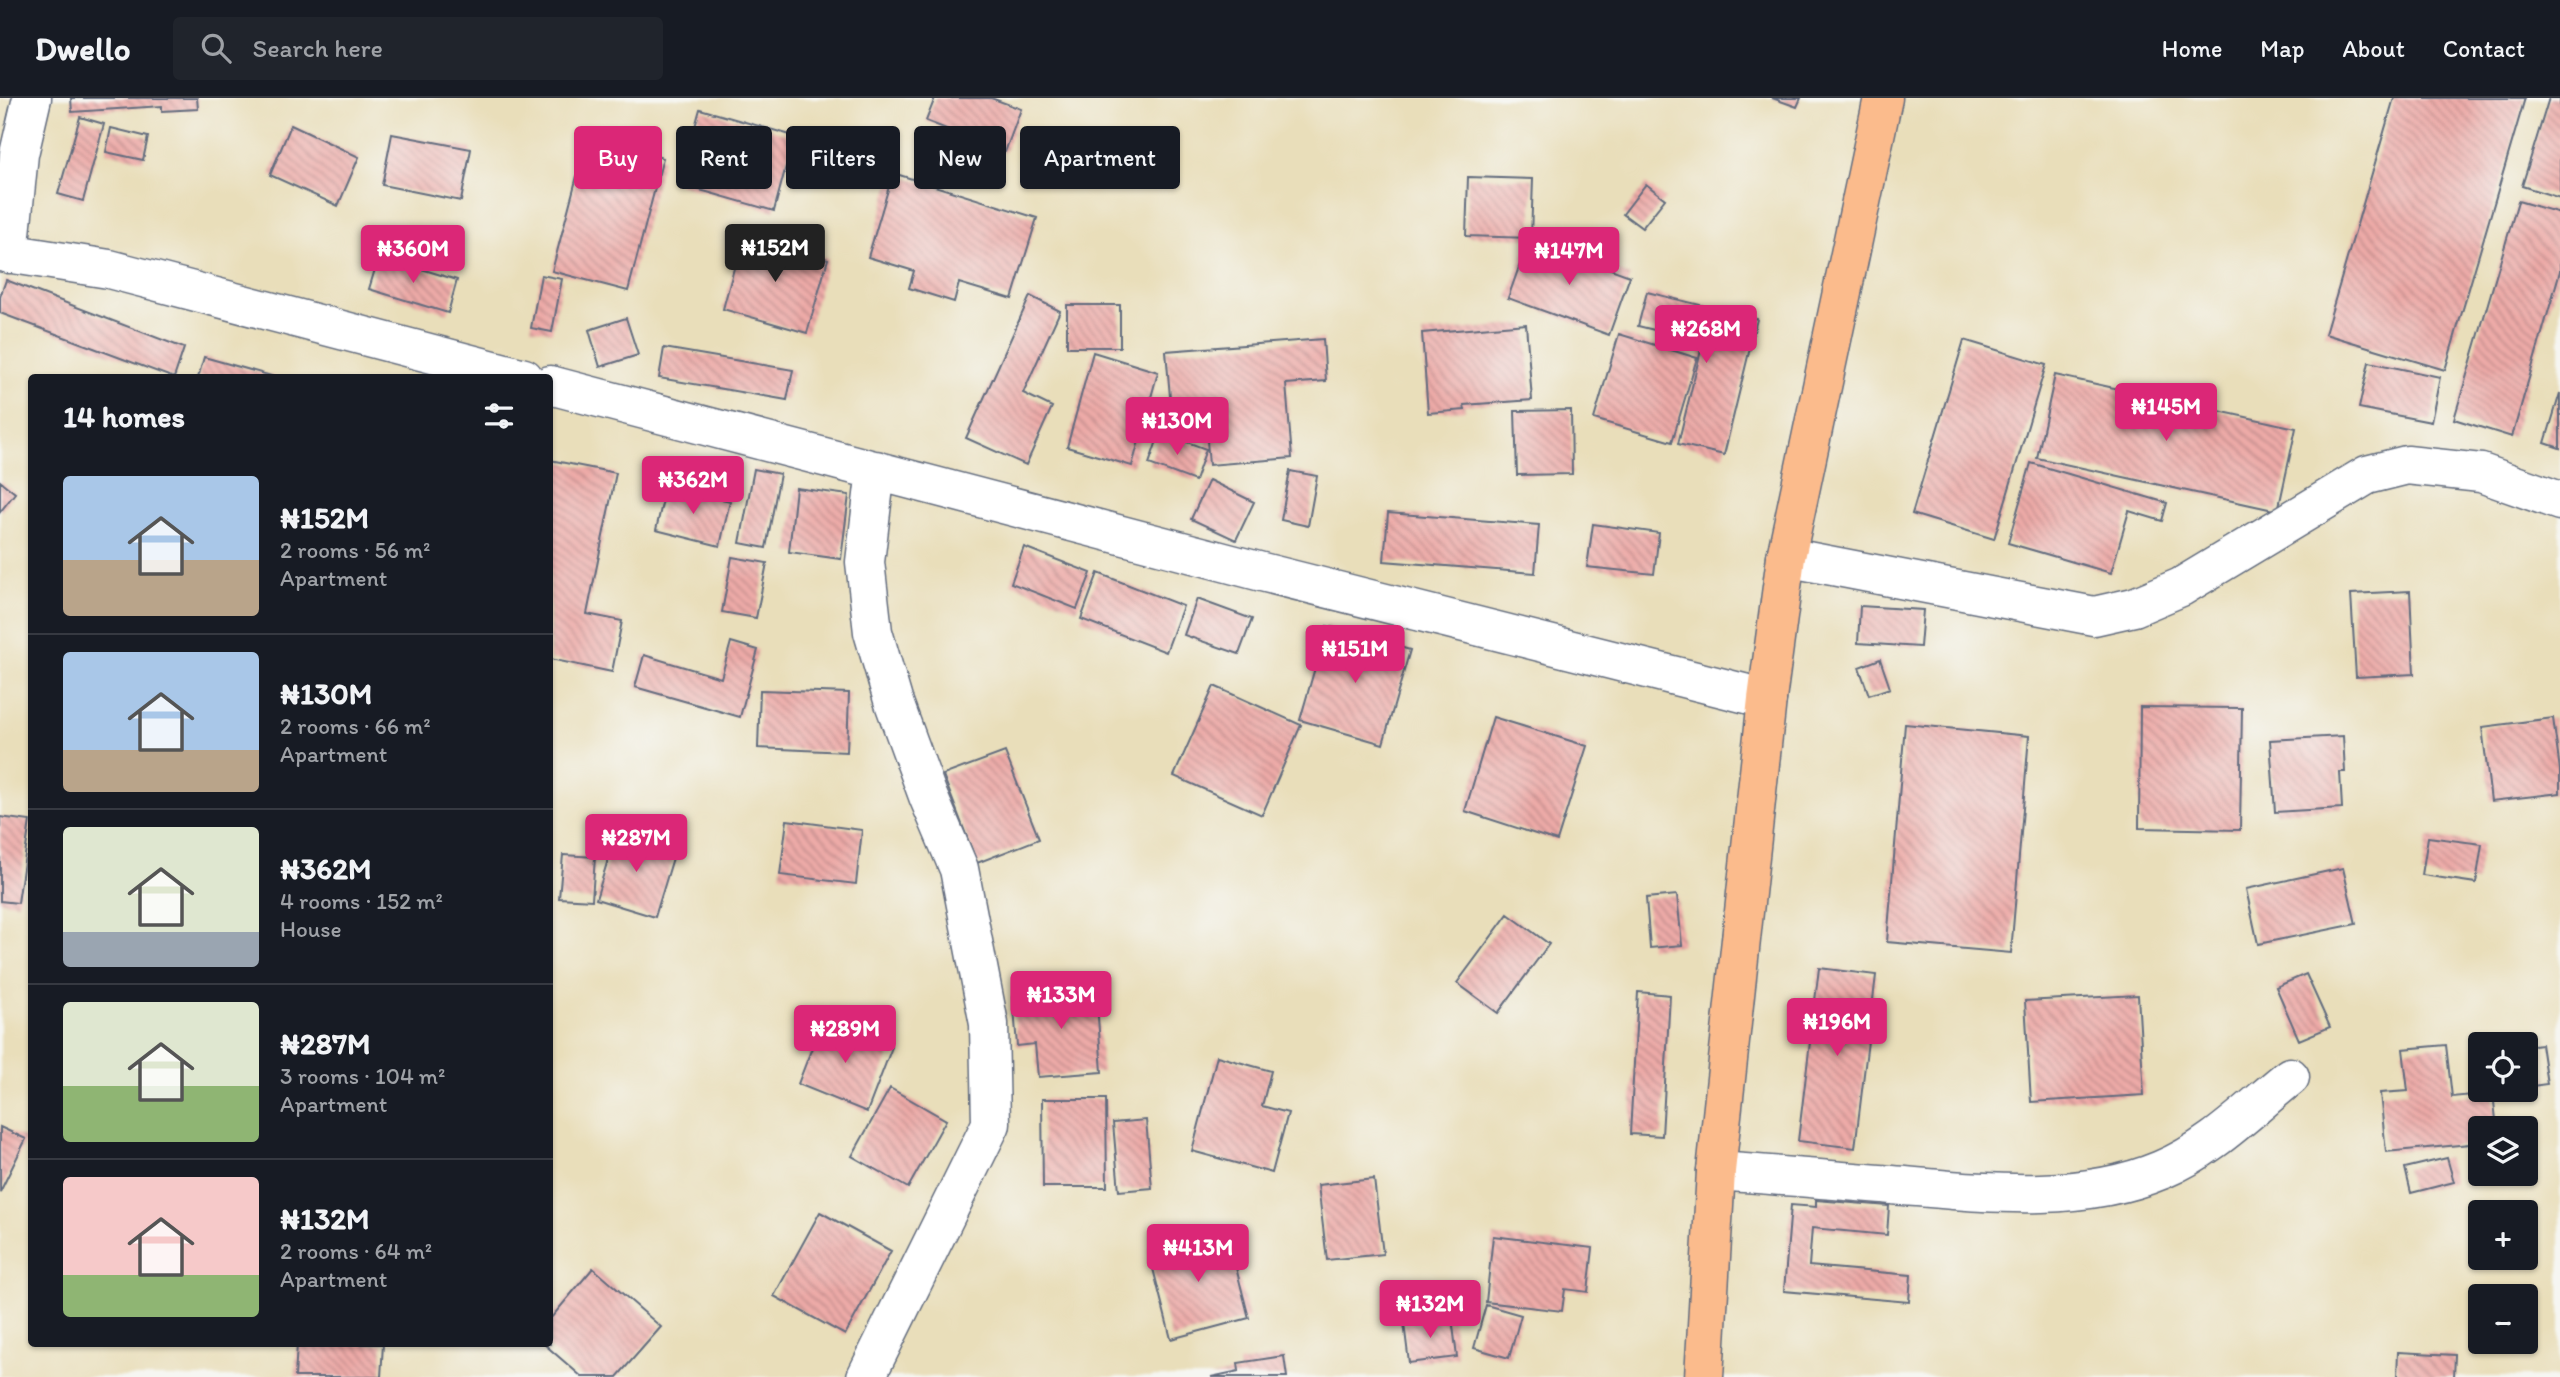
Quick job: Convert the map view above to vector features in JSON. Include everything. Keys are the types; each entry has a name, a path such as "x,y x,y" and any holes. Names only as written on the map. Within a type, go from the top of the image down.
{"main road":[{"path":"1704,1377 1717,1171 1767,699 1786,557 1882,98"}],"street":[{"path":"32,98 19,154 4,253 109,269 509,374"},
{"path":"553,386 1262,572 1767,699"},
{"path":"1786,557 2094,616 2134,607 2181,587 2367,475 2407,465 2481,472 2560,501"},
{"path":"866,1377 991,1124 989,1024 959,869 928,796 893,700 873,632 865,562 876,470"},
{"path":"1717,1171 1933,1188 2032,1192 2092,1188 2136,1180 2191,1155 2290,1077"}],"building":[{"path":"71,98 197,98 198,109 162,111 162,106 72,112"},
{"path":"935,98 991,98 1021,109 1006,149 1006,126 939,126 926,121"},
{"path":"1772,98 1801,98 1797,107"},
{"path":"2394,98 2525,98 2445,370 2325,334"},
{"path":"2549,98 2560,98 2560,198 2522,186"},
{"path":"700,109 759,126 695,126"},
{"path":"80,117 104,124 83,201 58,194"},
{"path":"291,125 359,157 338,206 270,175"},
{"path":"111,128 148,137 143,160 106,152"},
{"path":"772,130 786,134 786,166 774,211 697,189 772,189"},
{"path":"392,134 471,149 461,201 382,185"},
{"path":"900,175 914,180 914,189 944,189 1037,218 1012,299 959,283 954,302 909,288 914,271 868,257 888,189 900,189"},
{"path":"1468,177 1533,179 1531,238 1466,236"},
{"path":"1646,184 1665,199 1642,228 1623,214"},
{"path":"574,187 655,189 628,291 552,271"},
{"path":"2518,201 2560,213 2560,271 2512,437 2454,419"},
{"path":"743,235 828,259 807,333 723,309"},
{"path":"1529,239 1630,276 1609,335 1508,298"},
{"path":"379,256 457,280 448,313 369,289"},
{"path":"541,275 562,279 552,332 531,328"},
{"path":"6,280 184,348 175,374 163,374 0,313 0,297"},
{"path":"1647,292 1757,319 1724,455 1678,444 1703,342 1638,326"},
{"path":"1030,296 1060,311 1023,393 1052,407 1026,465 966,438"},
{"path":"1067,305 1120,305 1120,347 1067,347"},
{"path":"626,318 638,355 600,367 589,330"},
{"path":"1526,324 1532,400 1464,405 1465,410 1428,413 1422,333"},
{"path":"1619,334 1697,358 1672,442 1594,419"},
{"path":"1323,339 1326,381 1286,384 1292,458 1209,465 1206,428 1173,431 1166,351"},
{"path":"1964,340 2046,365 1994,539 1912,514"},
{"path":"664,348 793,370 787,400 659,378"},
{"path":"1093,352 1158,372 1132,466 1067,447"},
{"path":"204,357 264,374 199,374"},
{"path":"2369,362 2440,377 2431,422 2359,408"},
{"path":"2055,375 2296,428 2278,511 2037,458"},
{"path":"2560,393 2560,448 2545,443"},
{"path":"1571,410 1572,474 1517,475 1515,411"},
{"path":"1160,432 1206,449 1195,481 1149,464"},
{"path":"553,461 616,473 587,614 622,621 612,672 553,660"},
{"path":"2031,463 2167,503 2162,521 2129,511 2111,573 2008,543"},
{"path":"754,469 780,474 766,548 740,543"},
{"path":"1290,471 1317,476 1308,526 1281,520"},
{"path":"1209,480 1254,502 1236,540 1191,519"},
{"path":"0,481 15,493 0,512"},
{"path":"666,486 730,501 720,546 656,530"},
{"path":"796,488 849,495 841,559 789,552"},
{"path":"1388,513 1539,525 1535,573 1384,561"},
{"path":"1593,524 1659,533 1654,574 1587,567"},
{"path":"1024,547 1091,573 1077,609 1011,583"},
{"path":"732,557 767,563 756,618 722,612"},
{"path":"1098,573 1183,606 1166,652 1081,619"},
{"path":"2410,591 2414,674 2356,677 2351,594"},
{"path":"1197,599 1252,619 1239,654 1184,635"},
{"path":"1860,606 1923,610 1920,647 1858,643"},
{"path":"1327,626 1410,650 1383,744 1300,720"},
{"path":"731,642 758,650 740,717 635,687 644,655 721,678"},
{"path":"1880,659 1890,688 1869,695 1859,667"},
{"path":"1214,686 1301,725 1262,815 1174,776"},
{"path":"760,690 849,693 847,752 758,748"},
{"path":"2140,707 2242,708 2240,830 2139,828"},
{"path":"1493,717 1587,746 1557,841 1465,811"},
{"path":"2553,718 2560,770 2560,793 2491,801 2482,727"},
{"path":"1905,724 2029,736 2011,953 1887,942"},
{"path":"2343,736 2345,772 2340,772 2342,808 2275,812 2270,740"},
{"path":"1005,752 1039,839 977,863 943,775"},
{"path":"0,817 28,821 18,903 0,901"},
{"path":"787,820 862,830 856,884 780,875"},
{"path":"617,830 676,848 655,917 596,899"},
{"path":"2428,837 2482,844 2476,883 2422,875"},
{"path":"563,855 595,857 592,900 559,898"},
{"path":"2343,868 2356,924 2258,944 2246,889"},
{"path":"1677,895 1682,945 1650,948 1646,898"},
{"path":"1508,914 1549,944 1498,1013 1457,983"},
{"path":"1819,968 1876,975 1855,1148 1798,1141"},
{"path":"2306,974 2330,1027 2299,1040 2276,987"},
{"path":"1096,990 1102,1072 1038,1077 1035,1044 1017,1046 1013,996"},
{"path":"1638,992 1670,995 1662,1136 1630,1134"},
{"path":"2138,995 2144,1095 2031,1102 2025,1001"},
{"path":"823,1019 892,1047 867,1112 798,1084"},
{"path":"2538,1044 2541,1044 2547,1084 2538,1085"},
{"path":"2446,1045 2452,1097 2468,1095 2468,1102 2494,1102 2496,1116 2468,1116 2468,1144 2386,1152 2380,1093 2408,1091 2403,1049"},
{"path":"1217,1056 1271,1071 1262,1106 1288,1113 1272,1173 1192,1151"},
{"path":"890,1088 946,1120 908,1188 852,1156"},
{"path":"1042,1099 1106,1099 1107,1187 1043,1187"},
{"path":"1146,1120 1152,1188 1119,1191 1113,1123"},
{"path":"0,1127 26,1139 0,1192"},
{"path":"2447,1158 2454,1182 2411,1193 2405,1168"},
{"path":"1374,1179 1383,1254 1327,1260 1318,1185"},
{"path":"1816,1200 1889,1206 1887,1235 1812,1228 1809,1266 1911,1275 1909,1302 1784,1291 1791,1205 1816,1207"},
{"path":"820,1212 891,1251 845,1335 774,1296"},
{"path":"1226,1229 1249,1318 1171,1339 1148,1249"},
{"path":"1493,1236 1593,1248 1588,1292 1565,1289 1562,1311 1486,1302"},
{"path":"593,1268 661,1327 617,1377 582,1377 547,1347 553,1347 553,1315"},
{"path":"1486,1305 1521,1315 1509,1358 1474,1348"},
{"path":"1452,1318 1457,1357 1409,1363 1404,1323"},
{"path":"297,1347 383,1347 381,1377 295,1377"},
{"path":"2398,1352 2455,1355 2454,1377 2397,1377"},
{"path":"1284,1356 1287,1377 1211,1377 1239,1371 1238,1363"}]}
